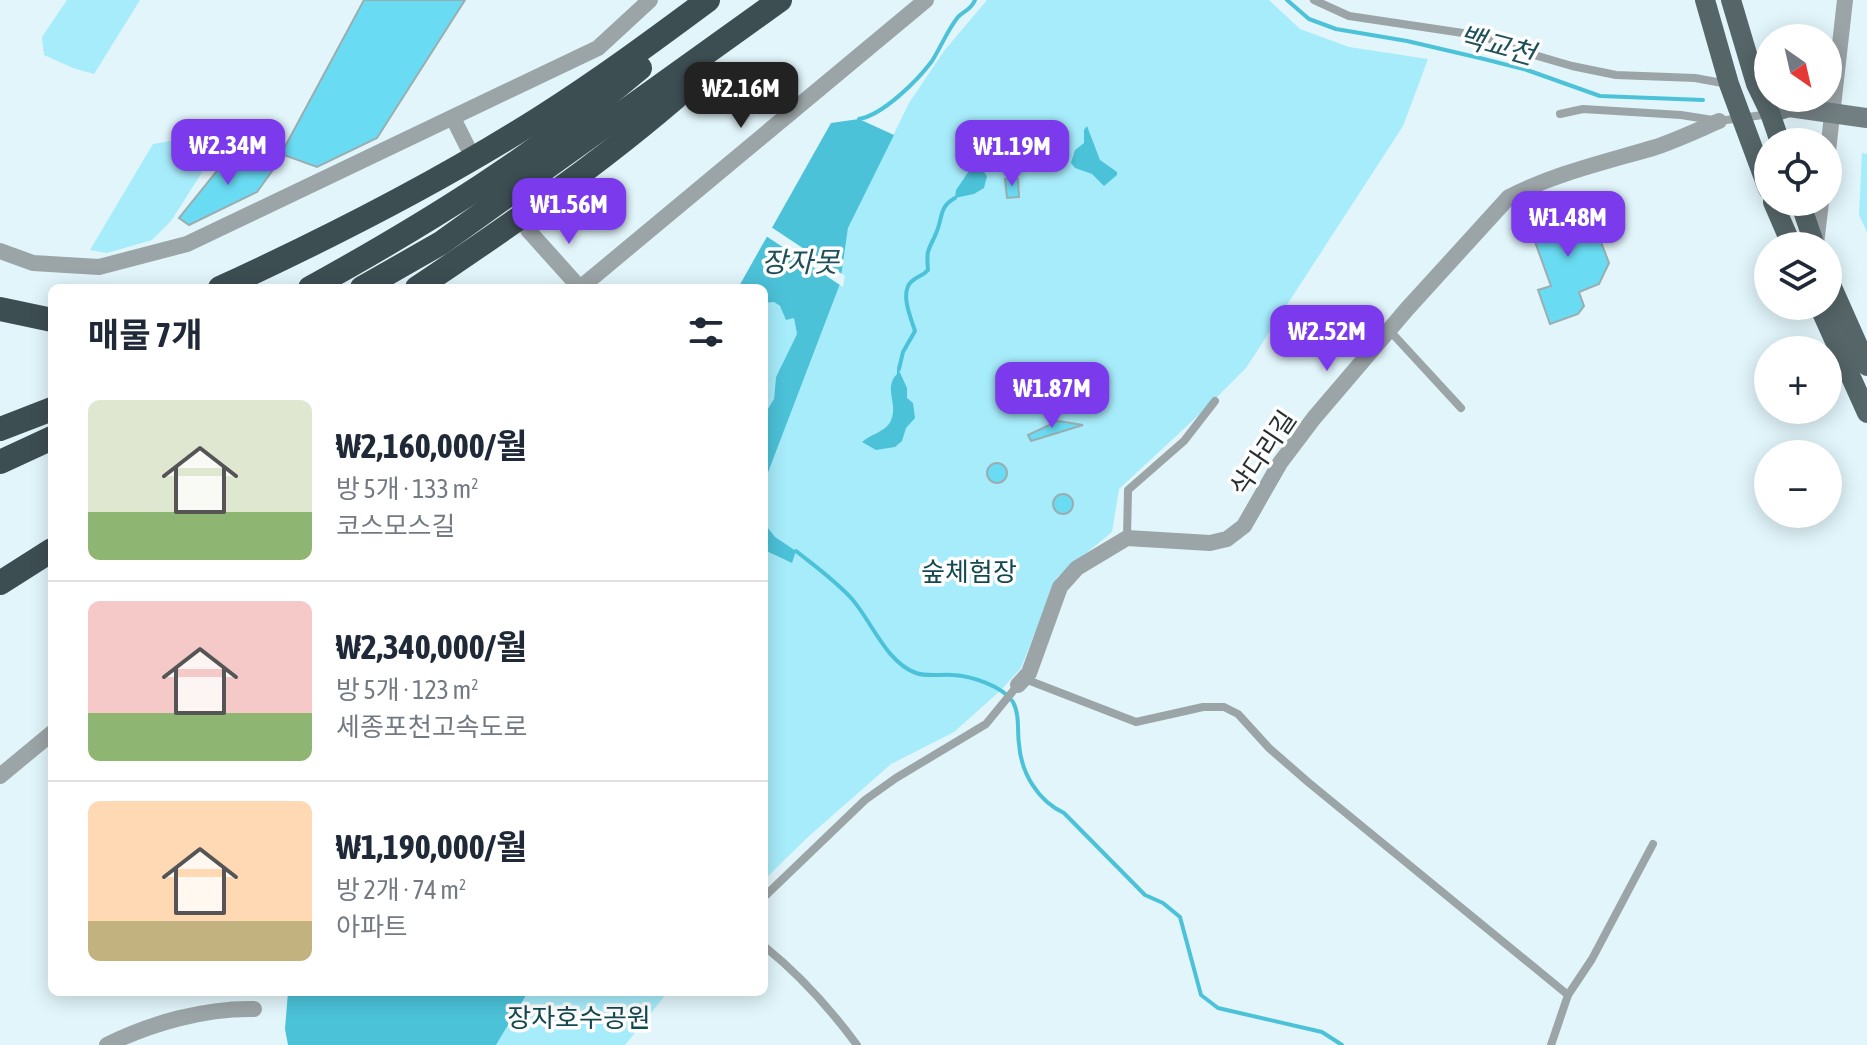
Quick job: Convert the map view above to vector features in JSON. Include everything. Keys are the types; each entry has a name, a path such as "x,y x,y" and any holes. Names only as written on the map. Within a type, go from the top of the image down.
{"highway":[{"path":"228,284 421,188 482,154 627,61 708,0"},
{"path":"317,284 406,235 561,131 722,0"},
{"path":"369,284 441,243 781,0"},
{"path":"423,284 506,229 603,156 699,77 781,0"},
{"path":"0,309 48,319"},
{"path":"0,422 48,409"},
{"path":"0,429 48,410"},
{"path":"0,459 48,440"},
{"path":"0,583 48,553"}],"main road":[{"path":"1705,0 1729,84 1754,153"},
{"path":"1731,0 1756,84 1775,128"},
{"path":"1842,310 1867,366"},
{"path":"1825,320 1867,413"}],"street":[{"path":"0,251 33,263 99,267 187,244 598,48 650,0"},
{"path":"585,284 926,0"},
{"path":"1831,128 1845,0"},
{"path":"1770,113 1789,107 1867,118"},
{"path":"453,118 467,146"},
{"name":"삭다리길","path":"1127,538 1210,543 1227,539 1244,526 1280,463 1314,418 1509,197 1530,186 1658,146 1719,121"},
{"path":"528,230 576,284"},
{"path":"1021,682 1029,673 1060,587 1077,568 1127,538"},
{"path":"1,775 48,736"},
{"path":"107,1045 133,1032 224,1008 254,1009"}],"lane":[{"path":"1314,0 1349,16 1483,36 1517,50 1616,75 1695,78 1729,84"},
{"path":"1560,114 1583,109 1681,115 1719,121 1770,113"},
{"path":"1390,331 1461,408"},
{"path":"1127,538 1128,490 1184,441 1215,401"},
{"path":"768,893 865,800 986,724 1021,682 1136,722 1203,707 1224,707 1238,714 1269,748 1308,782 1568,995"},
{"path":"1551,1045 1568,995 1592,959 1653,844"},
{"path":"768,949 830,1008 857,1045"}],"green space":[{"path":"67,0 140,0 94,74 44,55 42,37"},
{"name":"숲체험장","path":"987,0 1269,0 1300,29 1349,47 1428,59 1403,126 1246,368 1119,489 1112,532 1057,577 1021,668 954,732 891,764 768,876 768,552 792,563 768,529 768,473 840,284 848,228 909,103 944,51"},
{"path":"183,139 213,155 171,221 152,240 107,253 90,250 153,144"},
{"path":"1862,153 1867,154 1867,232 1859,215"},
{"path":"774,302 794,318 797,334 776,377 774,399 768,409 768,303"},
{"name":"장자호수공원","path":"526,996 665,996 625,1045 496,1045"}],"water":[{"name":"장자못","path":"859,119 894,135 848,228 840,284 768,473 768,409 774,399 776,377 797,334 794,318 786,320 780,306 768,303 768,284 740,284 831,123"},
{"path":"1087,126 1100,160 1117,172 1104,186 1092,174 1075,168 1071,163 1075,150 1084,143"},
{"path":"981,168 987,176 984,188 974,194 955,198 956,190 969,171"},
{"path":"897,366 907,388 907,398 913,403 915,418 895,447 876,450 862,442 889,424 893,411 891,386"},
{"path":"768,528 775,537 796,551 792,563 768,552"},
{"path":"288,996 526,996 496,1045 288,1045 285,1029"}],"pier":[{"path":"768,225 845,276 843,287 763,234"}],"building":[{"path":"364,0 465,0 377,138 317,167 281,154"},
{"path":"233,151 275,167 257,192 189,225 179,218"},
{"path":"1005,179 1018,179 1019,197 1007,198"},
{"path":"1575,193 1591,237 1598,234 1609,263 1599,284 1579,292 1584,306 1578,314 1550,324 1538,290 1551,286 1530,228 1556,219 1550,202"},
{"path":"1058,421 1083,425 1031,441 1028,435"},
{"path":"997,463 1004,466 1007,473 1004,480 997,483 990,480 987,473 990,466"},
{"path":"1063,494 1070,497 1073,504 1070,511 1063,514 1056,511 1053,504 1056,497"}],"waterway":[{"name":"백교천","path":"859,119 879,111 918,78 932,61 954,22 975,0"},
{"name":"백교천","path":"1287,0 1309,19 1336,29 1484,59 1527,70 1600,96 1703,100"},
{"path":"899,369 903,352 915,331 906,292 914,279 928,270 928,253 942,212 955,198"},
{"path":"796,551 852,599 888,651 905,668 920,674 969,677 1008,696 1015,707 1020,755 1032,785 1145,895 1163,903 1180,917 1201,995 1218,1008 1322,1032 1342,1045"}]}
